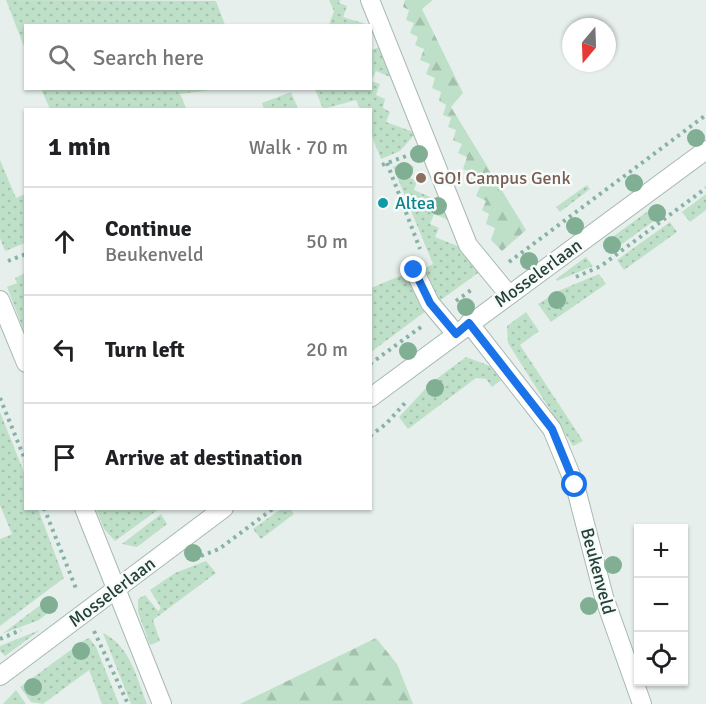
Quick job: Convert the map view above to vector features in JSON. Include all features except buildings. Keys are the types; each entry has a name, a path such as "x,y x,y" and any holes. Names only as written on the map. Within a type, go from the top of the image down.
{"street":[{"path":"370,0 468,244 509,295"},
{"name":"Mosselerlaan","path":"372,396 706,150"},
{"name":"Beukenveld","path":"414,270 430,303 440,314 463,328 552,429 575,485 604,597 642,704"},
{"path":"0,300 24,358"},
{"path":"85,510 162,704"},
{"name":"Mosselerlaan","path":"0,676 221,510"}],"path":[{"path":"372,363 706,115"},
{"path":"387,163 427,265 414,270"},
{"path":"8,261 24,255"},
{"path":"0,398 24,457"},
{"path":"45,510 78,593"},
{"path":"92,627 128,704"}],"green space":[{"path":"6,0 216,1 225,24 24,24 24,46"},
{"path":"329,0 340,0 339,3 347,6 343,17 366,24 329,24 334,11"},
{"path":"405,0 433,0 422,9 463,93 451,107 526,230 502,251 491,240 495,228 486,224 489,214 482,210 486,201 476,196 480,187 470,183 473,173 463,169 467,157 458,153 462,144 453,140 456,130 448,127 451,118 443,115 446,105 439,101 441,92 432,88 435,78 426,74 430,64 420,60 424,49 415,45 418,37 410,33 414,23 406,20 409,10 403,7"},
{"path":"382,46 395,79 376,71 372,79 372,50"},
{"path":"372,81 380,84 376,95 385,99 383,108 390,112 386,122 416,133 400,151 381,159 372,136 372,108 360,108 356,100 323,108 315,90 372,90"},
{"path":"41,90 210,90 180,94 186,108 50,108"},
{"path":"291,92 298,108 264,108 262,103"},
{"path":"0,160 16,198 24,194 24,243 5,251 0,238"},
{"path":"406,162 414,167 410,178 417,181 414,190 444,203 449,220 434,214 430,224 439,228 435,237 460,247 478,273 438,302 422,270 433,264 393,167"},
{"path":"587,185 590,189 560,212 556,207"},
{"path":"706,194 706,210 690,222 682,212"},
{"path":"648,211 655,220 618,247 611,238"},
{"path":"670,222 677,232 624,270 617,260"},
{"path":"586,257 593,266 557,281 556,279"},
{"path":"407,273 426,311 372,351 372,288"},
{"path":"24,274 24,331 7,287 17,283 15,278"},
{"path":"599,274 606,284 551,322 538,304 549,297 557,306 563,301 556,292"},
{"path":"526,312 539,331 520,345 583,441 573,446 508,343 507,326"},
{"path":"466,357 490,366 501,380 492,387 486,379 476,378 408,429 399,417 428,386 436,396 442,391 435,380"},
{"path":"0,412 24,472 24,510 38,510 64,578 0,626 0,539 12,534 0,505"},
{"path":"96,510 158,510 115,541 104,529"},
{"path":"280,510 291,510 294,514 261,539 253,529"},
{"path":"161,514 167,524 137,547 122,544"},
{"path":"206,561 216,573 153,620 160,641 150,645 138,612 138,599 145,595 158,611 161,608 150,590 175,573"},
{"path":"43,603 49,612 39,620 2,634"},
{"path":"40,630 5,656 0,651 0,646"},
{"path":"103,633 120,646 126,654 136,673 147,704 131,704"},
{"path":"89,638 96,647 119,704 102,704 89,670 43,704 31,702 20,687 24,684 32,694 39,689 31,679 75,647 82,656 88,652 81,642"},
{"path":"376,638 397,664 413,704 240,704"},
{"path":"16,690 26,704 3,704"}],"place":[{"name":"GO! Campus Genk","path":"421,178"},
{"name":"Altea","path":"383,203"}],"route":[{"path":"414,270 430,303 456,334 469,323 552,429 575,485"}]}
